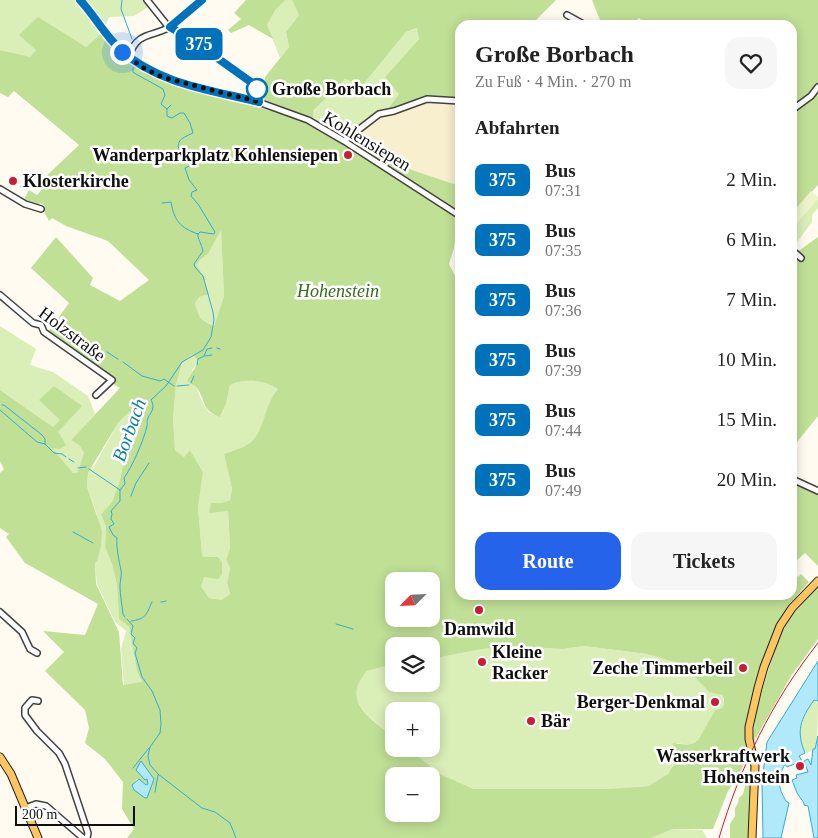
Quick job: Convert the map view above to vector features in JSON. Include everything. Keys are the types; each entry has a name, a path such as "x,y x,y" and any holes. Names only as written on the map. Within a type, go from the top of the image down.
{"main road":[{"path":"752,838 755,766 749,727 758,688 780,626 792,608 818,581"},
{"path":"0,757 10,774 38,838"}],"street":[{"name":"Kohlensiepen","path":"80,0 116,45 136,63 156,74 286,111 308,120 344,140 455,213"},
{"path":"147,0 170,27 255,85 260,98"},
{"path":"129,56 138,40 170,27 202,0"},
{"path":"567,15 576,20"},
{"path":"797,106 811,96 818,87"},
{"path":"344,140 379,114 394,111 427,99 455,100"},
{"path":"0,189 25,204 41,209"},
{"path":"797,254 801,258"},
{"name":"Holzstraße","path":"0,295 33,323 41,325 44,332 112,380 96,395"},
{"path":"797,481 818,491"},
{"path":"0,612 22,632 30,649 37,653"},
{"path":"38,701 32,700 24,712 36,731 59,753 65,764 88,838"},
{"path":"25,808 36,804 46,806 82,838"}],"shaded area":[{"path":"428,101 455,102 455,184 368,153 346,139 371,121"}],"green space":[{"path":"0,0 143,0 148,7 134,16 109,17 103,32 86,47 36,50 30,58 0,50"},
{"path":"246,0 286,0 276,9 267,25 273,39 249,25 231,33 228,30 241,19 234,13"},
{"path":"286,0 292,0 299,15 286,32 289,47 280,58 267,25 276,9"},
{"path":"292,0 556,0 536,20 455,20 455,101 427,99 386,112 399,94 385,77 419,39 417,28 406,32 362,86 345,79 314,110 313,119 263,99 265,77 289,47 286,32 299,15"},
{"path":"592,0 818,0 818,185 797,208 797,20 641,20 639,18 637,20 600,20"},
{"name":"Hohenstein","path":"38,17 86,47 103,32 124,58 139,69 170,84 283,114 368,153 455,184 455,238 449,264 455,276 455,600 793,600 788,606 757,681 750,750 739,775 728,791 713,829 673,829 651,838 127,838 134,829 122,809 123,782 105,759 85,743 89,728 85,710 45,671 64,652 43,631 85,635 98,604 25,563 6,537 9,534 0,528 0,473 4,469 0,461 0,390 53,427 60,420 39,400 54,386 82,406 58,432 66,445 60,449 52,448 73,473 78,472 84,453 80,446 71,440 120,388 102,377 96,368 46,335 69,303 31,268 56,237 93,278 90,285 120,301 149,280 108,241 66,226 52,218 49,221 43,210 45,206 40,203 38,206 23,201 29,190 37,195 45,186 40,182 79,145 14,91 8,97 0,93 0,50 30,57 36,50 19,35","holes":["221,230 224,296 214,326 201,318 195,303 199,297 209,294 206,279 196,265 208,254","192,355 199,361 187,381 197,388 209,411 220,417 226,404 230,385 242,381 255,381 278,389 273,395 255,438 250,443 224,454 232,489 230,500 221,503 211,503 209,513 228,511 230,548 226,560 230,568 227,583 230,594 222,600 209,598 201,586 204,577 218,579 222,574 222,562 218,557 203,557 202,553 198,508 203,472 190,450 184,457 175,450 173,419 176,385 182,363","129,412 142,420 136,438 124,458 120,480 112,502 101,514 106,527 105,547 112,564 117,585 119,619 129,627 137,671 142,682 123,685 119,632 96,584 95,563 101,546 102,531 87,487 88,473 118,423","385,637 440,637 440,657 482,649 514,646 563,649 584,646 647,654 674,662 693,675 709,692 722,695 724,704 722,708 715,710 698,740 689,744 673,743 674,764 668,774 649,786 606,789 474,789 440,773 440,822 385,822 385,767 432,767 418,757 385,757 385,730 368,716 362,708 357,692 359,682 367,671 385,666","141,762 152,776 145,798 134,790 132,786 137,779 148,784 147,779 136,770"]},
{"path":"418,28 419,39 385,77 400,94 386,114 371,121 346,139 339,141 308,124 313,118 315,109 345,79 362,86 406,32"},
{"path":"811,191 818,197 797,223 797,207"},
{"path":"818,199 818,208 812,215 812,222 797,242 797,222"},
{"path":"221,229 224,296 214,326 201,318 196,308 195,303 198,297 209,294 205,278 196,265 208,254"},
{"path":"818,237 818,416 797,442 797,252"},
{"path":"0,326 36,349 30,365 53,372 88,396 95,414 71,440 80,446 85,453 78,472 73,473 51,448 61,421 53,427 0,390"},
{"path":"192,355 199,361 192,370 198,392 209,412 221,416 230,385 242,381 261,382 278,389 273,395 255,438 245,446 224,454 232,489 230,500 221,503 211,503 228,511 230,548 226,560 230,568 227,583 230,595 222,600 209,598 201,586 203,577 221,570 222,562 218,557 203,557 202,553 198,508 203,472 190,450 184,457 175,450 173,419 176,385 182,363"},
{"path":"129,412 142,420 136,438 124,458 120,480 112,502 101,514 106,527 105,547 112,564 117,585 119,619 129,627 137,671 142,683 124,685 121,649 126,631 115,622 97,584 95,563 101,546 97,515 87,487 88,473 96,463 118,423"},
{"path":"797,485 818,495 818,566 805,553 797,560"},
{"name":"Hohenstein","path":"801,574 809,582 797,596 797,576 798,577"},
{"path":"818,587 818,639 791,676 754,741 760,700 771,663 787,622 801,603"},
{"path":"514,646 563,649 584,646 647,654 674,662 693,675 709,692 718,693 723,697 724,704 722,708 715,710 698,740 690,744 675,743 671,769 663,778 649,786 606,789 474,789 442,775 440,773 440,767 432,767 418,757 440,757 440,702 385,702 385,730 368,716 362,708 357,692 359,682 367,671 385,666 385,692 440,692 440,657 482,649"},
{"path":"814,700 818,703 817,747 807,753 803,747 800,734 803,720"},
{"path":"752,773 749,838 730,838 730,824 735,816 735,808 743,794 748,775"},
{"path":"673,829 702,830 707,838 651,838"}],"water":[{"path":"818,661 818,701 814,700 805,714 800,732 805,753 799,756 802,761 787,767 785,764 781,774 781,792 789,803 781,838 763,838 762,782 767,742"},
{"path":"818,736 818,838 814,838 808,806 804,805 792,780 797,778 796,775 808,772 804,761 808,759 811,765 813,749 815,749"},
{"path":"141,761 154,779 147,798 134,790 132,785 139,779 146,785 148,784 147,779 145,780 136,770"}],"waterway":[{"name":"Borbach","path":"122,0 121,9 132,39"},
{"name":"Borbach","path":"125,617 121,596 121,572 117,538 109,527 114,524 111,519 111,511 120,501 120,490 125,484 124,478 143,438 147,420 153,408 151,400 166,386 182,362 203,350 211,337 214,320 203,276 194,264 203,251 198,234 200,232 214,234 215,232 191,196 192,192 197,190 189,180 185,168 192,165 191,158 184,158 178,145 184,137 193,133 190,123 184,113 180,113 172,118 167,116 167,109 161,104 165,95 163,89 133,72 133,68"},
{"name":"Borbach","path":"167,109 171,105"},
{"path":"162,203 171,202 179,223 198,234"},
{"path":"197,365 198,359 204,356 207,349 212,348"},
{"path":"107,352 118,359"},
{"path":"205,356 212,355"},
{"path":"123,362 142,376 160,381 164,379 174,386"},
{"path":"191,383 194,376"},
{"path":"177,386 189,385"},
{"path":"2,405 42,435 45,439 45,444"},
{"path":"0,410 37,442 45,444 54,453 62,454 66,457"},
{"path":"69,459 74,462"},
{"path":"131,496 136,483 149,463"},
{"path":"78,468 86,467"},
{"path":"89,469 120,490"},
{"path":"73,532 93,543"},
{"path":"161,602 166,601"},
{"path":"131,621 145,616 152,602"},
{"name":"Borbach","path":"127,619 133,626 131,634 135,638 133,643 137,648 135,653 142,677 152,691 160,710 160,733 150,747 148,756 150,765 158,774 202,808 215,812 230,823 236,838"},
{"path":"336,624 353,629"},
{"path":"133,768 149,748"},
{"path":"155,792 158,775"}],"railway":[{"path":"719,838 747,760 759,736 786,688 818,643"}],"bus line":[{"name":"375","path":"80,0 122,52 142,67 170,80 259,102 260,98 255,85 192,40 170,27 202,0"}],"place":[{"name":"Große Borbach","path":"257,89"},
{"name":"Wanderparkplatz Kohlensiepen","path":"348,155"},
{"name":"Klosterkirche","path":"13,181"},
{"name":"Damwild","path":"479,610"},
{"name":"Kleine Racker","path":"482,662"},
{"name":"Zeche Timmerbeil","path":"743,668"},
{"name":"Berger-Denkmal","path":"715,702"},
{"name":"Bär","path":"531,721"},
{"name":"Wasserkraftwerk Hohenstein","path":"800,766"}],"route":[{"path":"122,52 142,67 170,80 259,102 257,89"}]}
